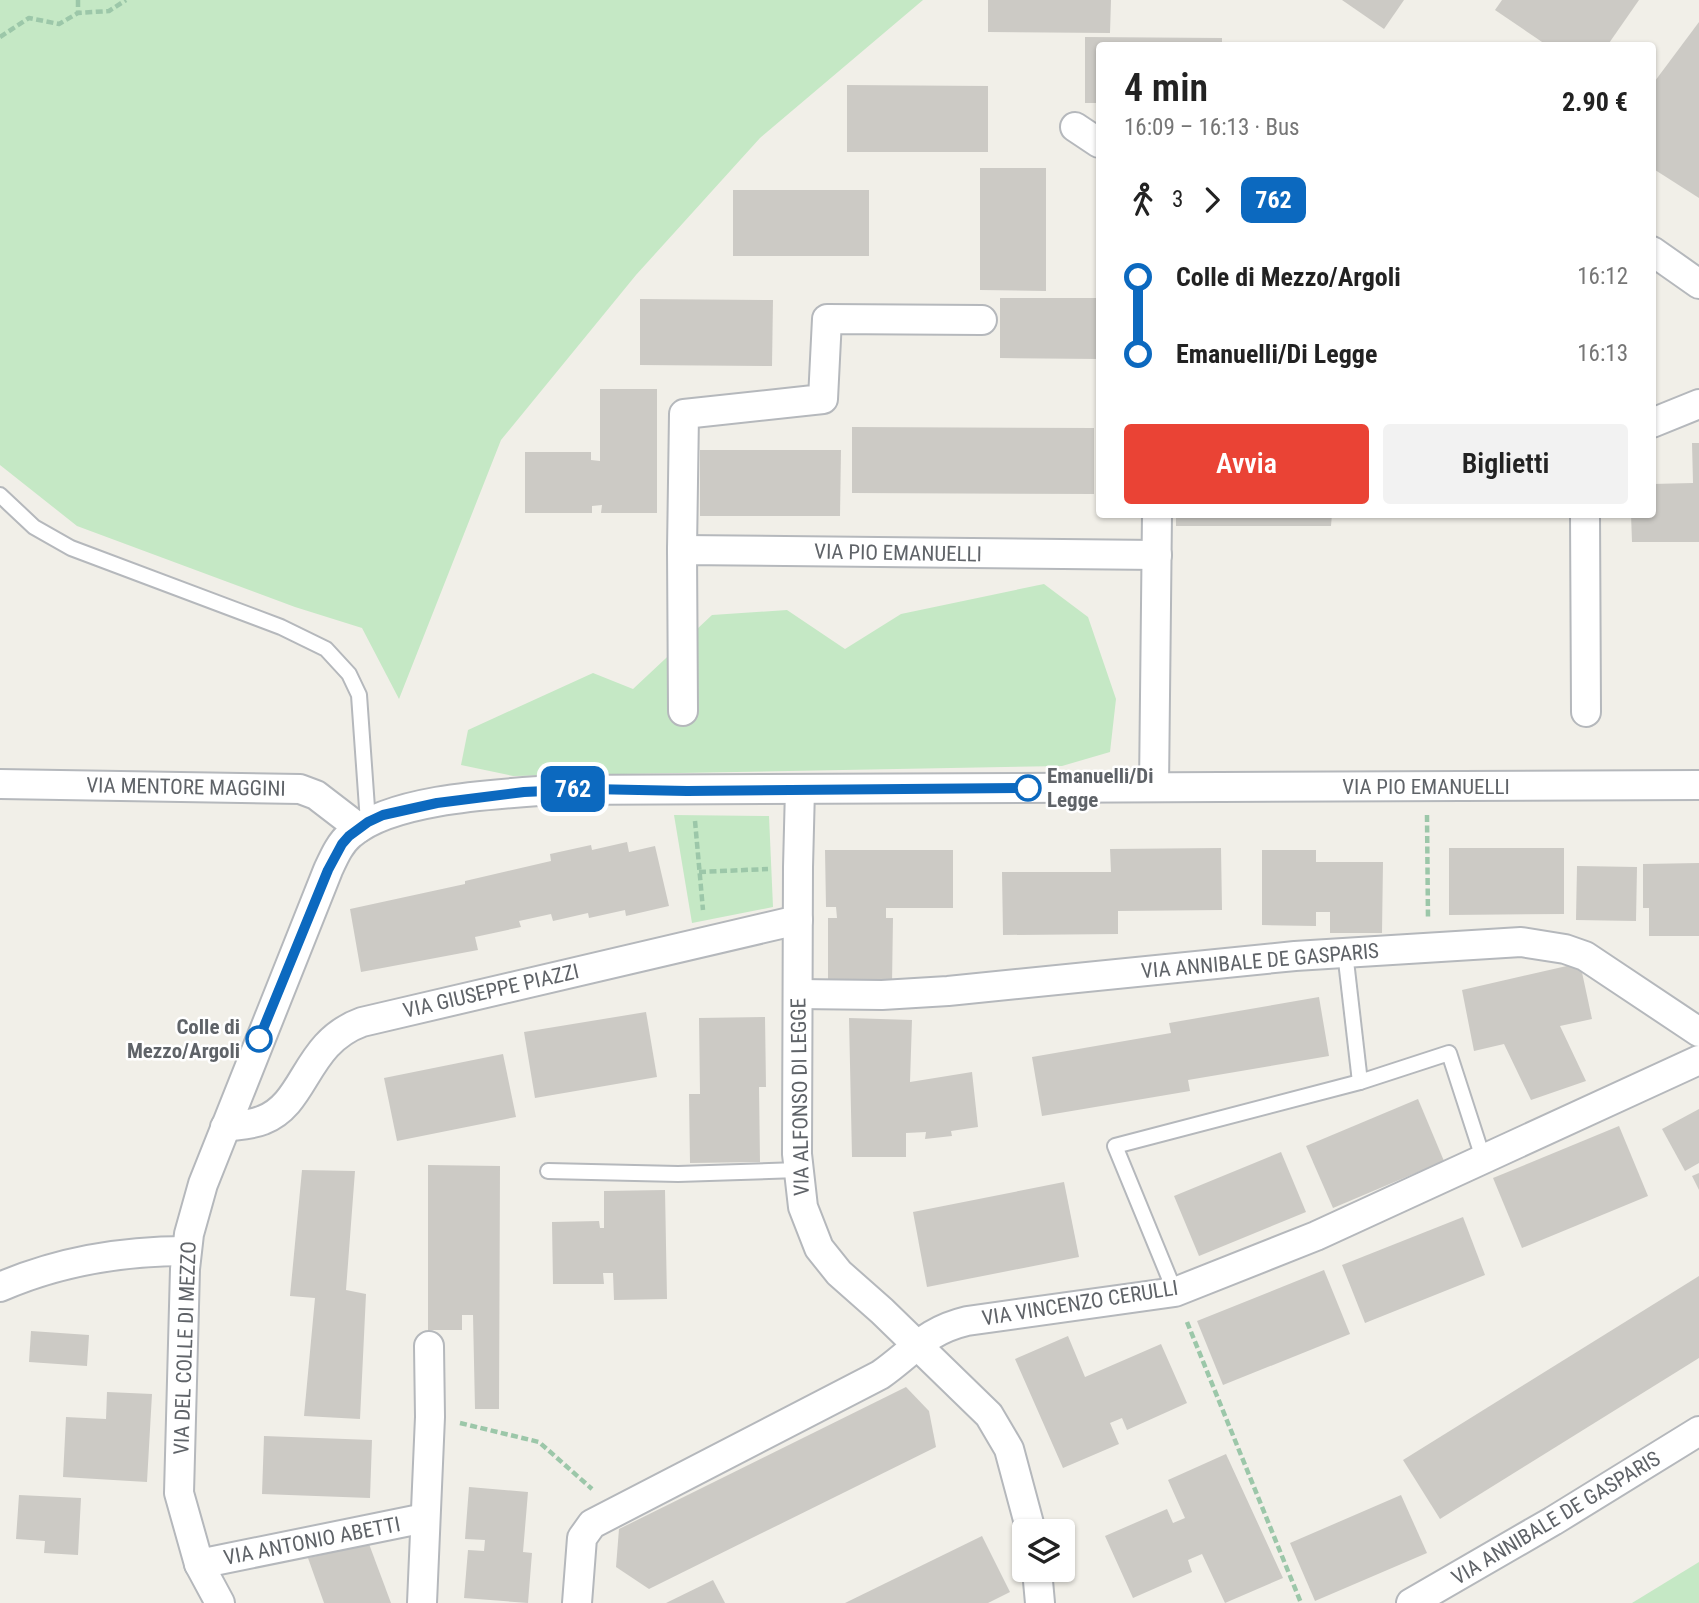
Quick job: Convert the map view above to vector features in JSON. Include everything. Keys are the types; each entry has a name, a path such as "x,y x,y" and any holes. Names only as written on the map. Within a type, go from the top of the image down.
{"street":[{"path":"1075,127 1096,141"},
{"path":"1656,254 1699,284"},
{"path":"683,711 684,414 823,399 827,318 982,320"},
{"path":"1656,421 1699,404"},
{"path":"1154,787 1157,518"},
{"path":"1585,518 1586,712"},
{"name":"VIA PIO EMANUELLI","path":"682,551 1157,555"},
{"name":"VIA MENTORE MAGGINI","path":"0,784 300,789 316,795 363,825"},
{"name":"VIA PIO EMANUELLI","path":"363,825 400,810 416,807 524,792 590,789 687,791 1699,785"},
{"name":"VIA ALFONSO DI LEGGE","path":"800,789 797,1170 803,1207 819,1248 839,1273 982,1407 995,1424 1013,1461 1028,1519"},
{"name":"VIA DEL COLLE DI MEZZO","path":"220,1603 199,1564 179,1493 186,1251 197,1201 328,870 342,844 363,825"},
{"name":"VIA GIUSEPPE PIAZZI","path":"225,1127 252,1124 276,1113 295,1093 322,1049 340,1031 350,1026 375,1017 797,920"},
{"name":"VIA ANNIBALE DE GASPARIS","path":"797,995 937,992 1345,952 1521,942 1558,947 1596,962 1699,1032"},
{"name":"VIA VINCENZO CERULLI","path":"577,1603 580,1553 585,1530 592,1524 880,1375 915,1345 943,1328 967,1321 1175,1292 1316,1236 1699,1060"},
{"path":"0,1287 49,1269 100,1256 186,1251"},
{"name":"VIA ANTONIO ABETTI","path":"422,1603 430,1417 429,1346"},
{"name":"VIA ANNIBALE DE GASPARIS","path":"1411,1603 1532,1533 1699,1430"},
{"name":"VIA ANTONIO ABETTI","path":"199,1564 425,1518"},
{"path":"1038,1582 1041,1603"}],"lane":[{"path":"0,495 33,527 71,548 281,627 326,649 349,674 359,695 363,825"},
{"path":"1345,952 1360,1082"},
{"path":"1175,1292 1115,1146 1360,1082 1449,1053 1483,1158"},
{"path":"548,1171 678,1174 797,1170"}],"path":[{"path":"78,0 78,13"},
{"path":"0,37 29,18 59,24 78,13 109,11 126,0"},
{"path":"687,791 695,817 707,942"},
{"path":"1427,821 1428,927"},
{"path":"699,872 798,867"},
{"path":"1175,1292 1301,1603"},
{"path":"430,1417 540,1441 615,1511"}],"green space":[{"path":"0,0 923,0 760,138 636,275 501,440 399,699 362,628 295,607 77,526 0,465"},
{"path":"1044,584 1088,617 1116,699 1110,752 1062,766 513,776 461,765 468,730 593,673 633,689 712,615 787,610 845,649 901,614"},
{"path":"674,815 769,816 773,907 692,923"},
{"path":"1699,1562 1699,1603 1632,1603"}],"building":[{"path":"988,0 1111,0 1110,33 988,32"},
{"path":"1342,0 1404,0 1384,29"},
{"path":"1502,0 1639,0 1610,42 1542,42 1495,10"},
{"path":"1699,22 1699,198 1656,171 1656,80"},
{"path":"1085,37 1222,38 1222,42 1096,42 1096,103 1085,103"},
{"path":"847,85 988,86 988,152 847,152"},
{"path":"980,168 1046,168 1046,291 980,290"},
{"path":"733,190 869,190 869,256 733,256"},
{"path":"1000,298 1096,298 1096,359 1000,358"},
{"path":"640,299 773,300 772,366 640,365"},
{"path":"600,389 657,389 657,513 601,513 602,505 592,506 592,513 525,513 525,452 591,452 591,460 600,461"},
{"path":"852,427 1094,428 1094,494 852,493"},
{"path":"1692,443 1699,443 1699,542 1632,542 1631,518 1656,518 1656,484 1693,483"},
{"path":"700,450 841,450 840,516 700,516"},
{"path":"1176,518 1332,518 1331,526 1176,526"},
{"path":"627,842 629,852 655,846 669,906 626,916 625,910 589,918 588,913 553,921 551,914 519,921 521,927 475,937 478,950 361,972 350,909 465,884 465,881 551,861 550,854 591,845 592,850"},
{"path":"1221,848 1222,910 1118,911 1118,934 1003,935 1002,872 1111,872 1110,849"},
{"path":"1449,848 1564,848 1564,914 1449,915"},
{"path":"825,850 953,850 953,908 886,908 886,918 893,918 892,984 828,984 828,918 837,918 836,907 826,907"},
{"path":"1262,850 1316,850 1316,862 1383,862 1382,933 1330,933 1330,912 1316,912 1316,926 1262,925"},
{"path":"1699,863 1699,936 1649,936 1649,908 1643,908 1643,864"},
{"path":"1577,866 1637,867 1636,921 1576,920"},
{"path":"1580,963 1592,1019 1560,1026 1586,1081 1531,1100 1504,1044 1474,1051 1462,990"},
{"path":"1319,997 1329,1056 1188,1080 1190,1091 1042,1116 1032,1057 1171,1033 1169,1023"},
{"path":"646,1012 657,1077 535,1098 524,1032"},
{"path":"765,1017 766,1087 759,1087 760,1162 690,1163 689,1094 700,1094 699,1018"},
{"path":"849,1018 912,1020 910,1082 972,1072 978,1127 951,1131 952,1136 925,1139 926,1132 906,1133 906,1157 852,1157"},
{"path":"503,1054 516,1117 397,1141 384,1078"},
{"path":"1418,1099 1444,1161 1333,1208 1306,1146"},
{"path":"1699,1109 1699,1163 1685,1171 1662,1129"},
{"path":"1619,1126 1648,1196 1522,1248 1493,1178"},
{"path":"1281,1152 1306,1212 1199,1256 1174,1196"},
{"path":"428,1165 500,1166 499,1409 475,1409 473,1315 462,1315 462,1330 428,1330"},
{"path":"302,1170 355,1171 346,1290 366,1294 360,1419 304,1416 315,1298 290,1296"},
{"path":"1699,1173 1699,1190 1692,1176"},
{"path":"1064,1182 1079,1257 927,1287 913,1212"},
{"path":"665,1190 667,1299 614,1300 613,1273 603,1273 604,1284 553,1284 552,1222 599,1221 600,1228 604,1228 604,1191"},
{"path":"1463,1217 1485,1275 1365,1323 1342,1265"},
{"path":"1324,1270 1350,1334 1223,1385 1197,1321"},
{"path":"1699,1276 1699,1358 1440,1519 1403,1460"},
{"path":"31,1331 89,1335 87,1366 29,1362"},
{"path":"1068,1336 1085,1377 1161,1344 1187,1403 1127,1430 1122,1418 1110,1423 1119,1444 1063,1468 1015,1359"},
{"path":"906,1387 929,1411 936,1447 649,1589 616,1567 619,1529"},
{"path":"107,1392 152,1394 147,1482 63,1477 66,1417 106,1419"},
{"path":"264,1436 372,1440 370,1498 262,1494"},
{"path":"1226,1454 1283,1578 1225,1603 1202,1554 1188,1560 1192,1572 1133,1598 1105,1536 1167,1509 1173,1523 1185,1518 1168,1480"},
{"path":"469,1487 528,1492 523,1552 532,1553 528,1603 464,1598 468,1550 484,1551 485,1540 465,1539"},
{"path":"19,1495 81,1498 78,1555 44,1553 45,1541 16,1539"},
{"path":"1401,1495 1427,1553 1315,1601 1290,1543"},
{"path":"982,1536 1010,1592 988,1603 845,1603"},
{"path":"369,1544 391,1603 324,1603 308,1558"},
{"path":"713,1580 725,1603 666,1603"}],"bus line":[{"name":"762","path":"259,1039 334,857 349,836 383,815 437,803 554,790 1028,788"}],"place":[{"name":"Emanuelli/Di Legge","path":"1028,788"},
{"name":"Colle di Mezzo/Argoli","path":"259,1039"}]}
